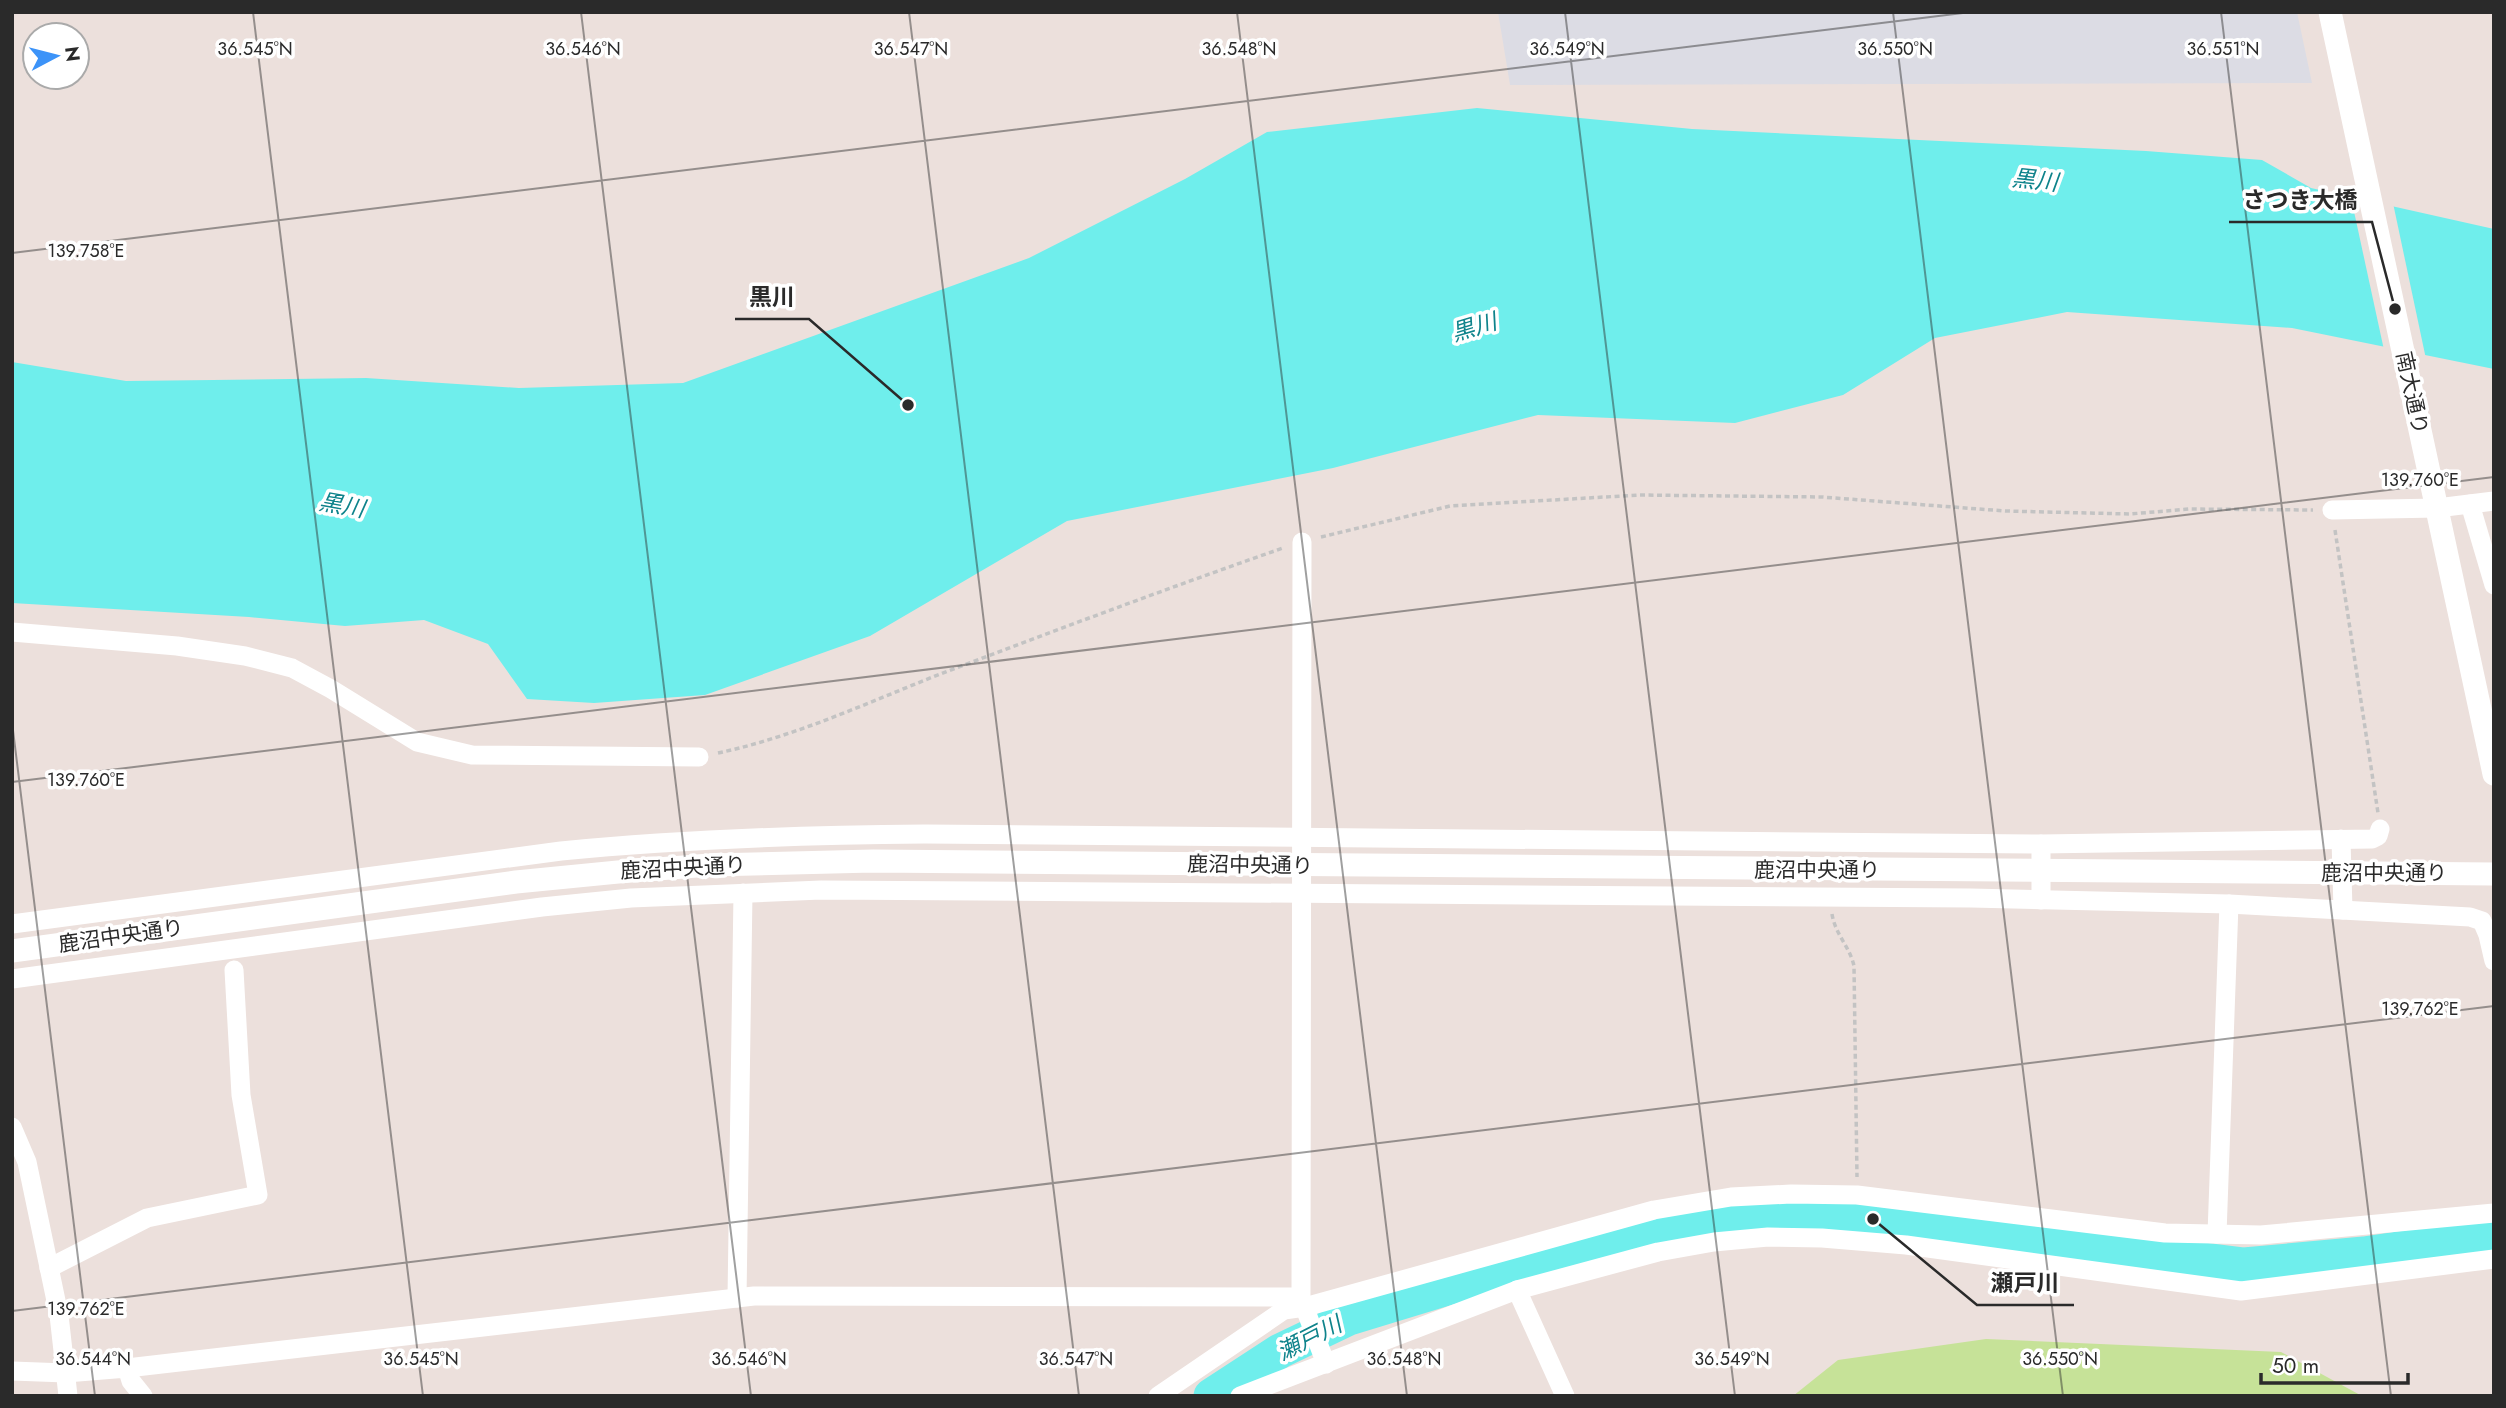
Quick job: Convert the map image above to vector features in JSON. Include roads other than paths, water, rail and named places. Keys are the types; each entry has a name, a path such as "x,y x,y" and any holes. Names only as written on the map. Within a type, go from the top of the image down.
{"street":[{"name":"南大通り","path":"2330,12 2494,774"},
{"path":"2332,510 2435,499 2470,504 2494,501"},
{"path":"2470,504 2494,586"},
{"path":"1302,542 1303,1302 1326,1364"},
{"path":"12,632 177,646 292,668 417,742 472,755 699,757"},
{"path":"12,924 548,853 643,843 846,835 2041,844 2372,839 2378,836 2380,829"},
{"path":"2341,839 2343,910"},
{"path":"2041,844 2041,900"},
{"name":"鹿沼中央通り","path":"12,951 516,882 710,865 886,861 2494,874"},
{"path":"12,979 542,907 631,898 905,889 2229,904 2470,917 2482,921 2494,961"},
{"path":"737,1298 743,893"},
{"path":"2217,1234 2229,904"},
{"path":"49,1268 147,1217 258,1195 242,1095 234,970"},
{"path":"12,1127 27,1162 59,1315 68,1396"},
{"path":"1158,1396 1284,1310 1303,1302 1654,1210 1731,1197 1857,1195 2165,1233 2261,1235 2494,1213"},
{"path":"1240,1396 1517,1290 1658,1252 1714,1242 1768,1237 1822,1238 1906,1245 2241,1292 2494,1259"},
{"path":"1517,1290 1565,1396"},
{"path":"12,1371 66,1373 127,1368 754,1296 1303,1302"},
{"path":"127,1368 131,1381 143,1396"}],"water":[{"name":"黒川","path":"1477,108 1692,129 2146,151 2262,160 2311,188 2494,229 2494,369 2292,328 2067,312 1935,338 1843,395 1735,423 1538,415 1333,468 1067,521 870,636 705,695 594,703 527,699 488,644 424,620 345,626 249,617 12,603 12,362 126,381 366,378 519,388 683,383 1029,258 1185,179 1267,132"}],"waterway":[{"name":"瀬戸川","path":"1211,1396 1280,1351 1349,1318 1549,1257 1680,1226 1745,1220 1873,1219 2244,1265 2364,1254 2494,1235"}],"place":[{"name":"さつき大橋","path":"2395,309"},
{"name":"黒川","path":"908,405"},
{"name":"瀬戸川","path":"1873,1219"}]}
